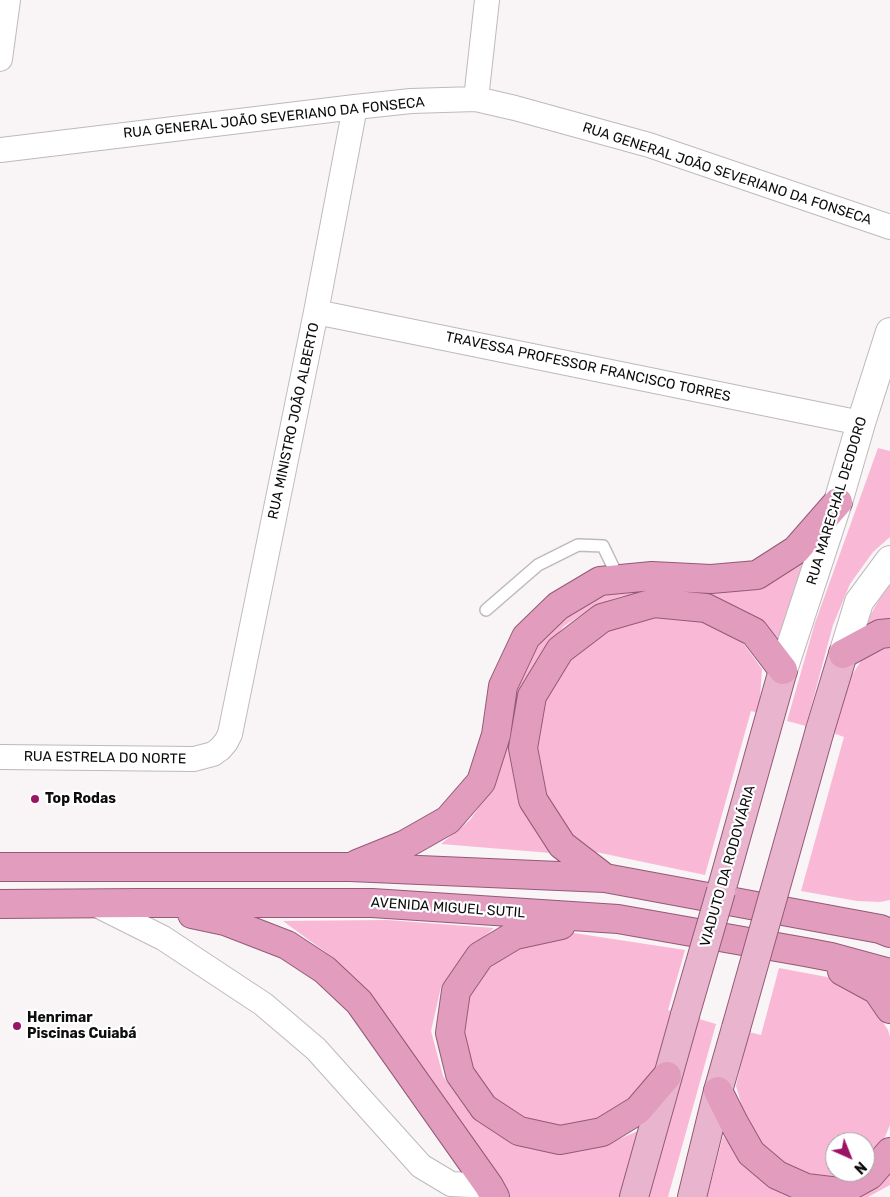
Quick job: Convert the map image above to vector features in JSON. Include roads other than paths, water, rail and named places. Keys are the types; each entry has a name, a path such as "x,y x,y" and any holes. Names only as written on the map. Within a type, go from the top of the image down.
{"highway":[{"path":"350,867 404,845 448,820 480,782 496,734 503,686 526,638 558,606 600,581 652,576 711,579 757,575 796,550 838,502"},
{"path":"606,878 562,845 533,800 523,748 532,696 560,650 602,618 654,603 706,608 754,632 783,670"},
{"path":"843,654 880,634 890,633"},
{"path":"0,867 350,867 606,878 887,929"},
{"path":"139,903 225,921 287,945 325,970 359,1002 492,1192"},
{"name":"AVENIDA MIGUEL SUTIL","path":"0,904 372,903 618,919 831,957 890,973"},
{"path":"593,918 515,934 480,956 456,991 450,1033 460,1074 484,1108 519,1131 560,1140 602,1132 638,1110 667,1076"},
{"path":"805,952 877,990 890,1009"},
{"path":"718,1091 751,1153 776,1176 806,1188 840,1192 870,1175 890,1152"}],"main road":[{"name":"RUA MARECHAL DEODORO","path":"783,670 838,502 890,332"},
{"path":"692,1197 718,1091 820,730 859,602 890,560"},
{"name":"VIADUTO DA RODOVIÁRIA","path":"634,1197 783,670"}],"street":[{"path":"0,59 8,0"},
{"path":"476,99 487,0"},
{"name":"RUA GENERAL JOÃO SEVERIANO DA FONSECA","path":"0,150 411,101 476,99 649,145 890,227"},
{"name":"RUA MINISTRO JOÃO ALBERTO","path":"230,734 316,312 355,107"},
{"name":"TRAVESSA PROFESSOR FRANCISCO TORRES","path":"316,312 861,423"},
{"name":"RUA ESTRELA DO NORTE","path":"0,757 194,759 213,754 226,742 230,734"},
{"path":"93,903 163,938 263,1004 316,1049 421,1166 451,1184 492,1192"}],"lane":[{"path":"486,610 538,564 578,545 603,546 619,579"}],"place":[{"name":"Top Rodas","path":"35,799"},
{"name":"Henrimar Piscinas Cuiabá","path":"17,1026"}]}
